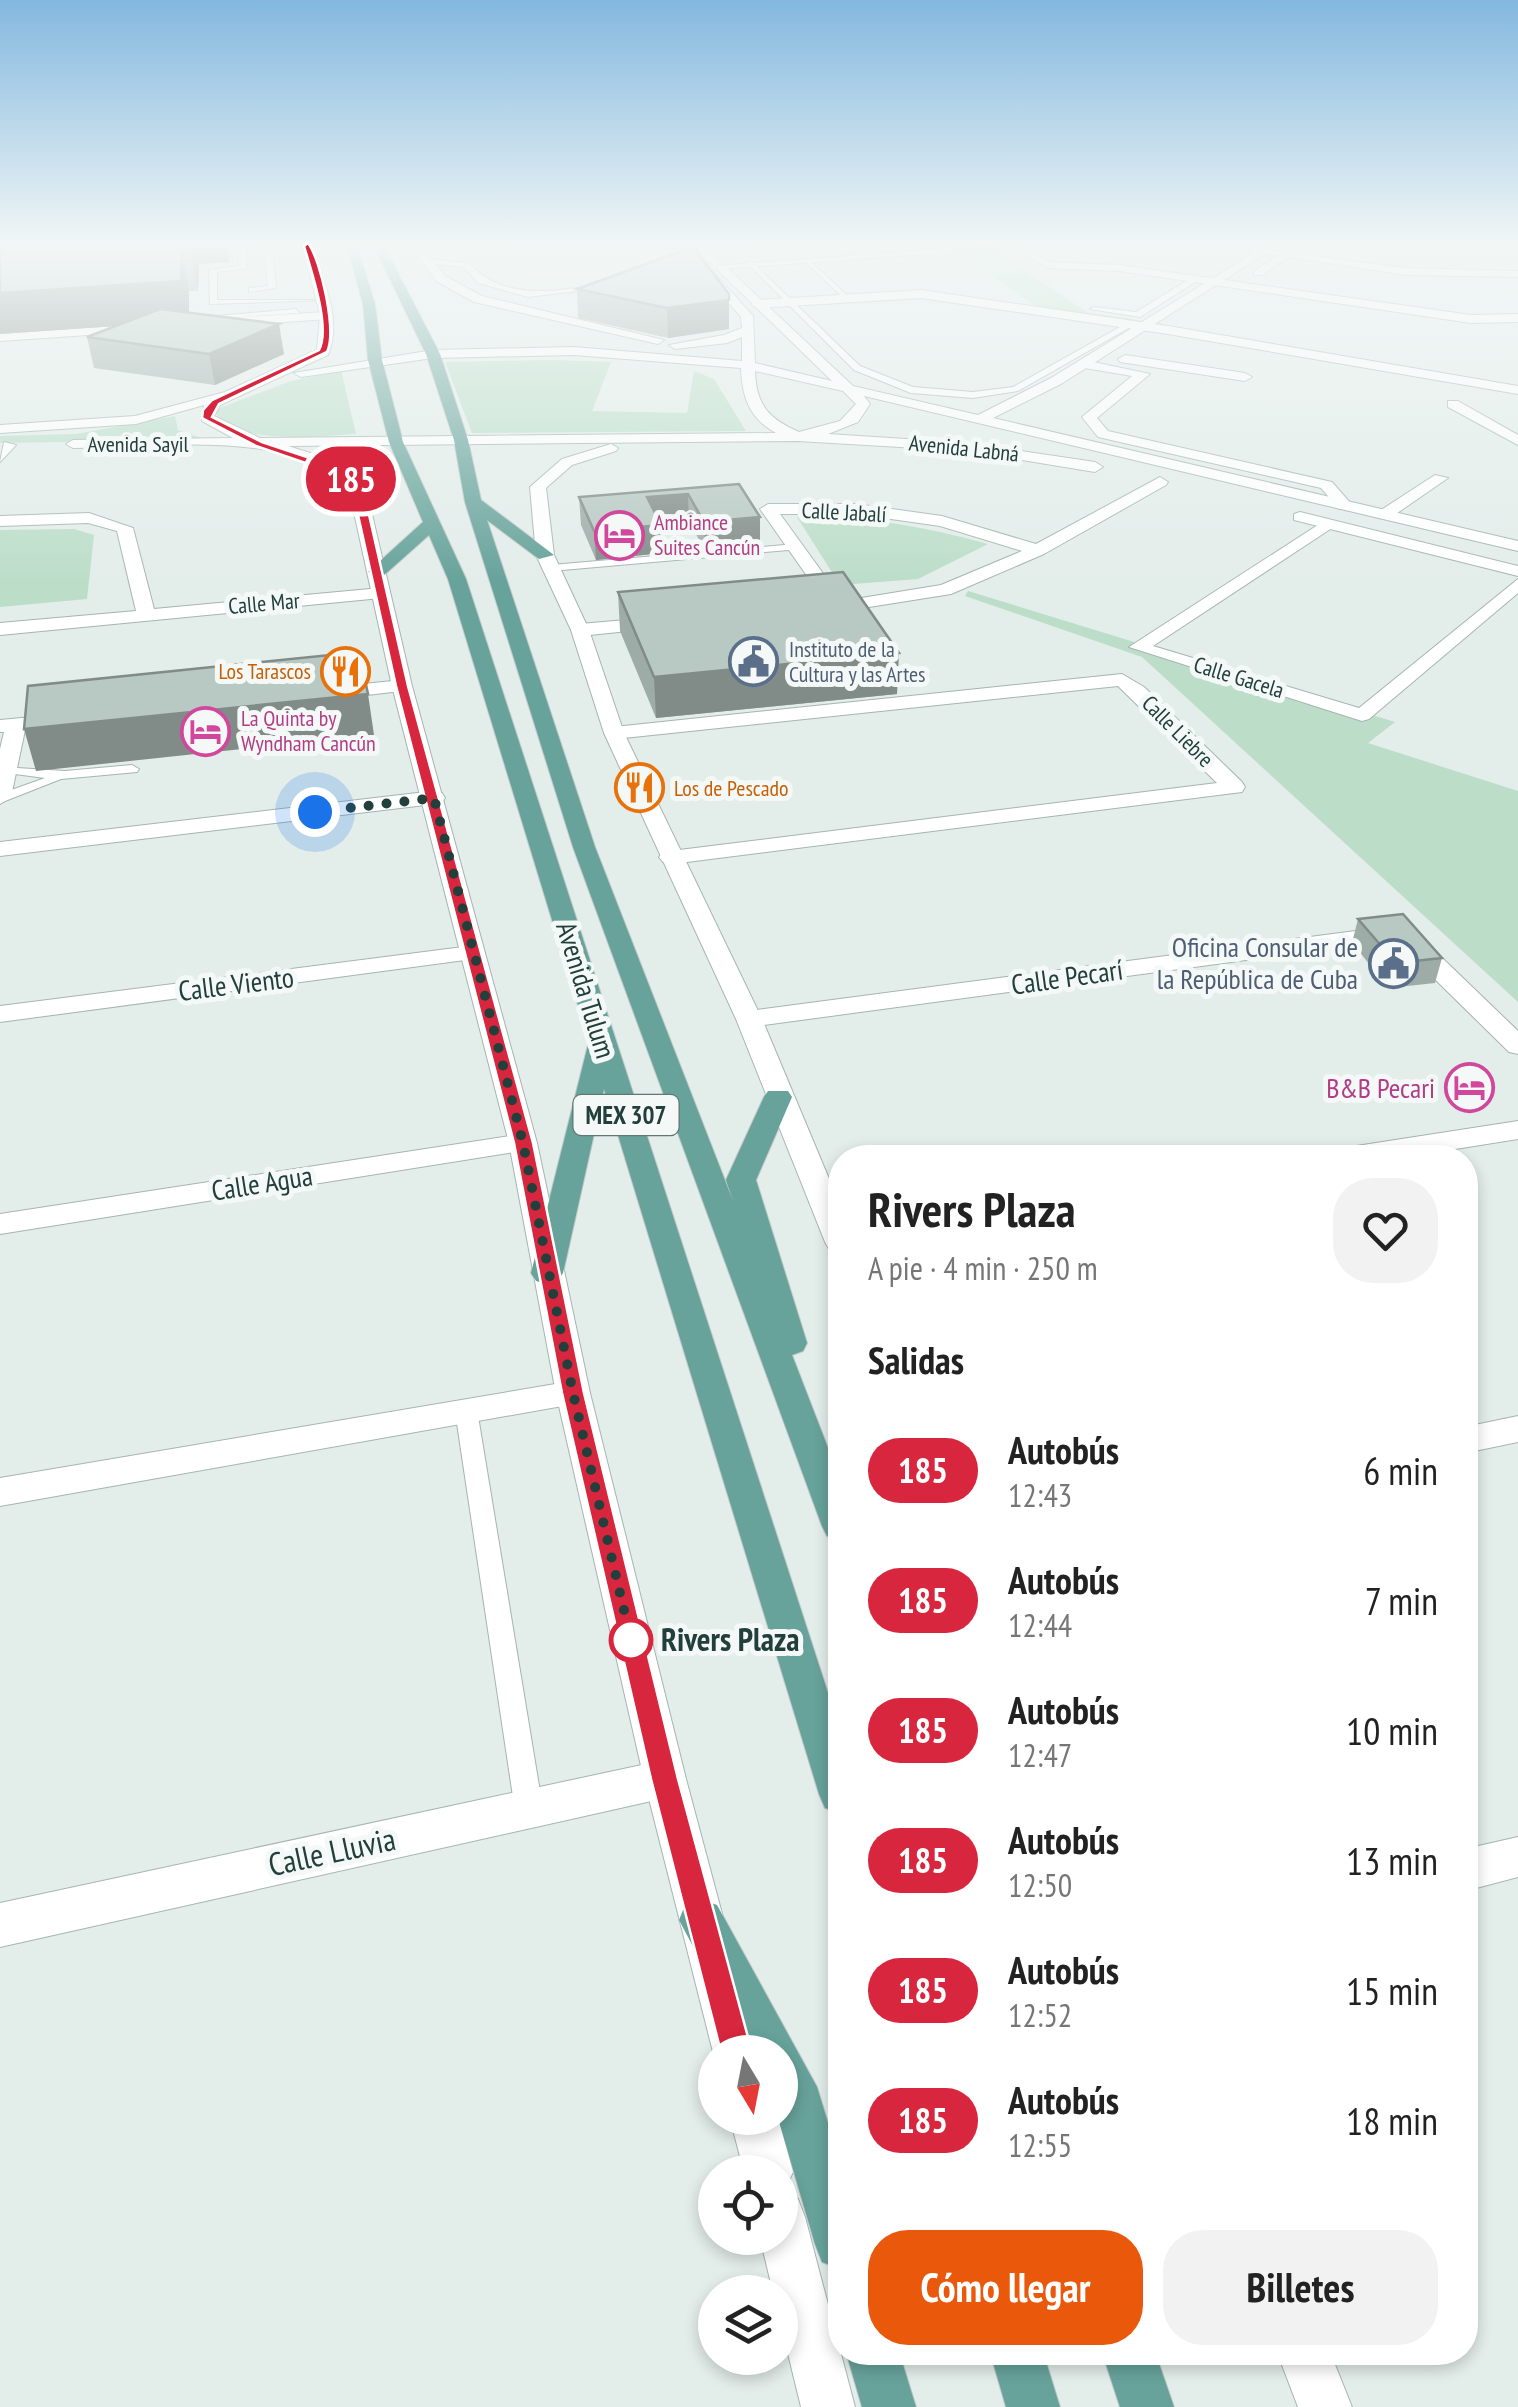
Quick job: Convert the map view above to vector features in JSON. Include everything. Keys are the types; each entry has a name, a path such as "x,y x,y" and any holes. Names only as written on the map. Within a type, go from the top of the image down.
{"main road":[{"name":"Avenida Tulum","path":"435,358 461,440 473,502 584,847 828,1494"},
{"name":"Avenida Tulum","path":"376,360 396,442 457,579 828,1756"},
{"path":"473,502 548,562"},
{"path":"379,582 432,523"},
{"path":"547,1273 602,1040"},
{"path":"778,1097 741,1180 818,1432 828,1477"},
{"path":"701,1920 765,2035"},
{"path":"798,2103 828,2204"},
{"path":"876,2365 889,2407"},
{"path":"1020,2365 1034,2407"},
{"path":"1132,2365 1147,2407"}],"street":[{"path":"310,358 216,402 208,410 207,418 259,444 323,464 354,482 402,686 523,1143 573,1393 665,1779 731,2035"},
{"name":"Avenida Sayil","path":"0,429 94,426 136,420 252,386 392,358"},
{"name":"Avenida Labná","path":"665,358 748,365 843,385 1518,546"},
{"path":"725,358 748,365"},
{"path":"748,358 747,386 752,404 770,425 798,436 842,425 858,415 862,404 815,358"},
{"path":"1333,358 1518,390"},
{"path":"1103,372 1123,359"},
{"path":"968,447 953,440 948,432 1032,394 1090,360 1123,359 1245,377"},
{"path":"1090,360 1103,372 1143,374 1088,417 1103,434 1326,484 1346,506"},
{"path":"747,386 779,378 843,385"},
{"path":"900,398 977,399 1032,394"},
{"path":"1518,398 1452,404 1518,441"},
{"path":"1042,423 1058,438 1059,448 1044,457"},
{"path":"770,425 798,429 842,425"},
{"path":"688,436 596,452 567,462 538,487 536,498 548,562 580,630 614,732 750,1020 778,1097 828,1212"},
{"name":"Avenida Labná","path":"396,442 798,436 968,447 1044,457 1169,485 1038,550"},
{"name":"Avenida Sayil","path":"62,444 396,442"},
{"path":"3,449 27,445"},
{"path":"1384,515 1440,478"},
{"name":"Calle Jabalí","path":"838,607 768,509 856,509 942,521 1038,550"},
{"path":"1273,510 1518,571"},
{"path":"0,521 89,518 125,528 146,614"},
{"name":"Calle Gacela","path":"1330,524 1138,647 1362,715 1518,584"},
{"path":"799,611 945,590 1038,550"},
{"name":"Calle Mar","path":"0,629 146,614 379,582"},
{"path":"580,630 680,622"},
{"name":"Calle Liebre","path":"614,732 1122,680 1138,691 1234,788 671,857"},
{"path":"306,696 402,686"},
{"path":"0,798 8,725 93,717"},
{"path":"0,848 434,798"},
{"name":"Calle Pecarí","path":"750,1020 1401,932 1518,1046"},
{"name":"Calle Viento","path":"0,1014 471,954"},
{"path":"1421,1145 1518,1130"},
{"name":"Calle Agua","path":"0,1224 523,1143"},
{"path":"0,1492 573,1393"},
{"path":"1478,1437 1518,1429"},
{"name":"Calle Lluvia","path":"0,1925 665,1779"},
{"path":"1478,1867 1518,1857"},
{"path":"790,2255 828,2407"},
{"path":"1308,2365 1326,2407"}],"lane":[{"path":"848,358 867,375 911,390 946,394 1016,389 1074,358"},
{"path":"548,562 796,547"},
{"path":"6,770 65,776 132,769"},
{"path":"0,798 65,776"},
{"path":"466,1410 529,1810"}],"green space":[{"path":"445,362 611,362 592,411 687,413 694,371 714,379 746,431 472,433"},
{"path":"341,370 356,434 261,435 227,424 216,414 217,409 288,382"},
{"path":"175,416 178,430 207,440 0,443 0,436 76,434"},
{"path":"797,517 894,523 988,544 918,579 840,585"},
{"path":"74,529 94,535 87,599 0,607 0,530"},
{"path":"968,591 1395,722 1368,743 1518,791 1518,1002 1142,657 965,596"}],"building":[{"path":"739,484 760,517 704,522 688,494 647,497 661,525 594,531 579,497"},
{"path":"843,572 899,653 654,677 618,592"},
{"path":"359,652 368,694 24,729 28,686"},
{"path":"1403,914 1442,958 1396,963 1358,919"}],"bus line":[{"name":"185","path":"312,358 216,402 208,410 207,418 259,444 342,472 354,482 360,497 402,686 523,1143 573,1393 665,1779 732,2035"}],"place":[{"name":"Ambiance Suites Cancún","path":"619,535"},
{"name":"Instituto de la Cultura y las Artes","path":"754,662"},
{"name":"Los Tarascos","path":"346,671"},
{"name":"La Quinta by Wyndham Cancún","path":"206,731"},
{"name":"Los de Pescado","path":"639,788"},
{"name":"Oficina Consular de la República de Cuba","path":"1393,963"},
{"name":"B&B Pecari","path":"1470,1088"},
{"name":"Rivers Plaza","path":"631,1640"}],"route":[{"path":"315,812 434,798 471,954 523,1143 573,1393 631,1640"}]}
